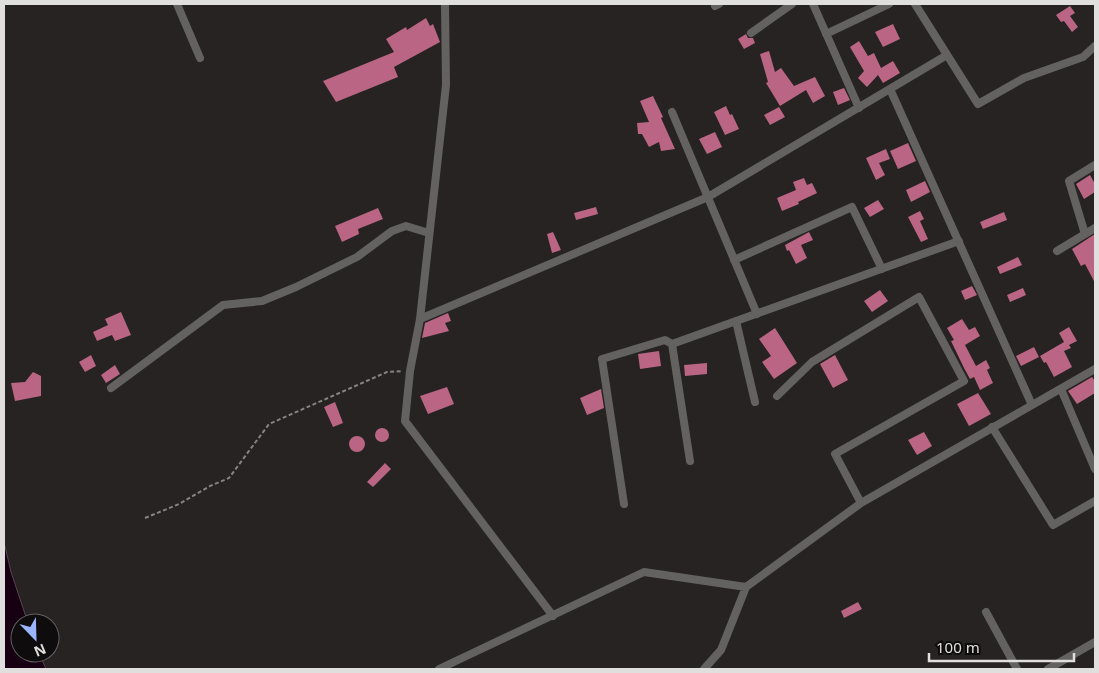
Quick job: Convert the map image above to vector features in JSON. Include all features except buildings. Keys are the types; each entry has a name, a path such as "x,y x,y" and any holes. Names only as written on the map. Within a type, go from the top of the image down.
{"street":[{"path":"177,4 200,58"},
{"path":"445,4 446,85 420,319 410,371 406,422 553,616"},
{"path":"751,33 792,4"},
{"path":"813,4 859,108"},
{"path":"826,34 889,4"},
{"path":"915,4 978,104 1024,78 1082,57 1095,46"},
{"path":"420,319 708,197 947,55"},
{"path":"890,89 1032,405"},
{"path":"672,112 757,314"},
{"path":"1085,234 1070,181 1095,166"},
{"path":"734,260 852,207 882,268"},
{"path":"110,388 223,305 262,301 296,287 357,257 392,231 406,226 429,233"},
{"path":"1057,251 1095,228"},
{"path":"624,504 602,359 665,340 672,344 959,241"},
{"path":"777,396 812,362 918,297 964,381 835,454 861,503"},
{"path":"736,321 755,402"},
{"path":"672,344 690,461"},
{"path":"704,669 721,650 746,587 861,503 1095,369"},
{"path":"1061,388 1095,469"},
{"path":"992,427 1053,525 1095,501"},
{"path":"439,669 644,572 746,587"},
{"path":"986,612 1017,669"},
{"path":"1048,669 1095,642"}],"path":[{"path":"145,518 179,504 210,486 229,478 269,424 387,372 410,371"}],"shaded area":[{"path":"4,542 11,572 25,613 10,613 10,663 43,663 46,669 4,669"}]}
